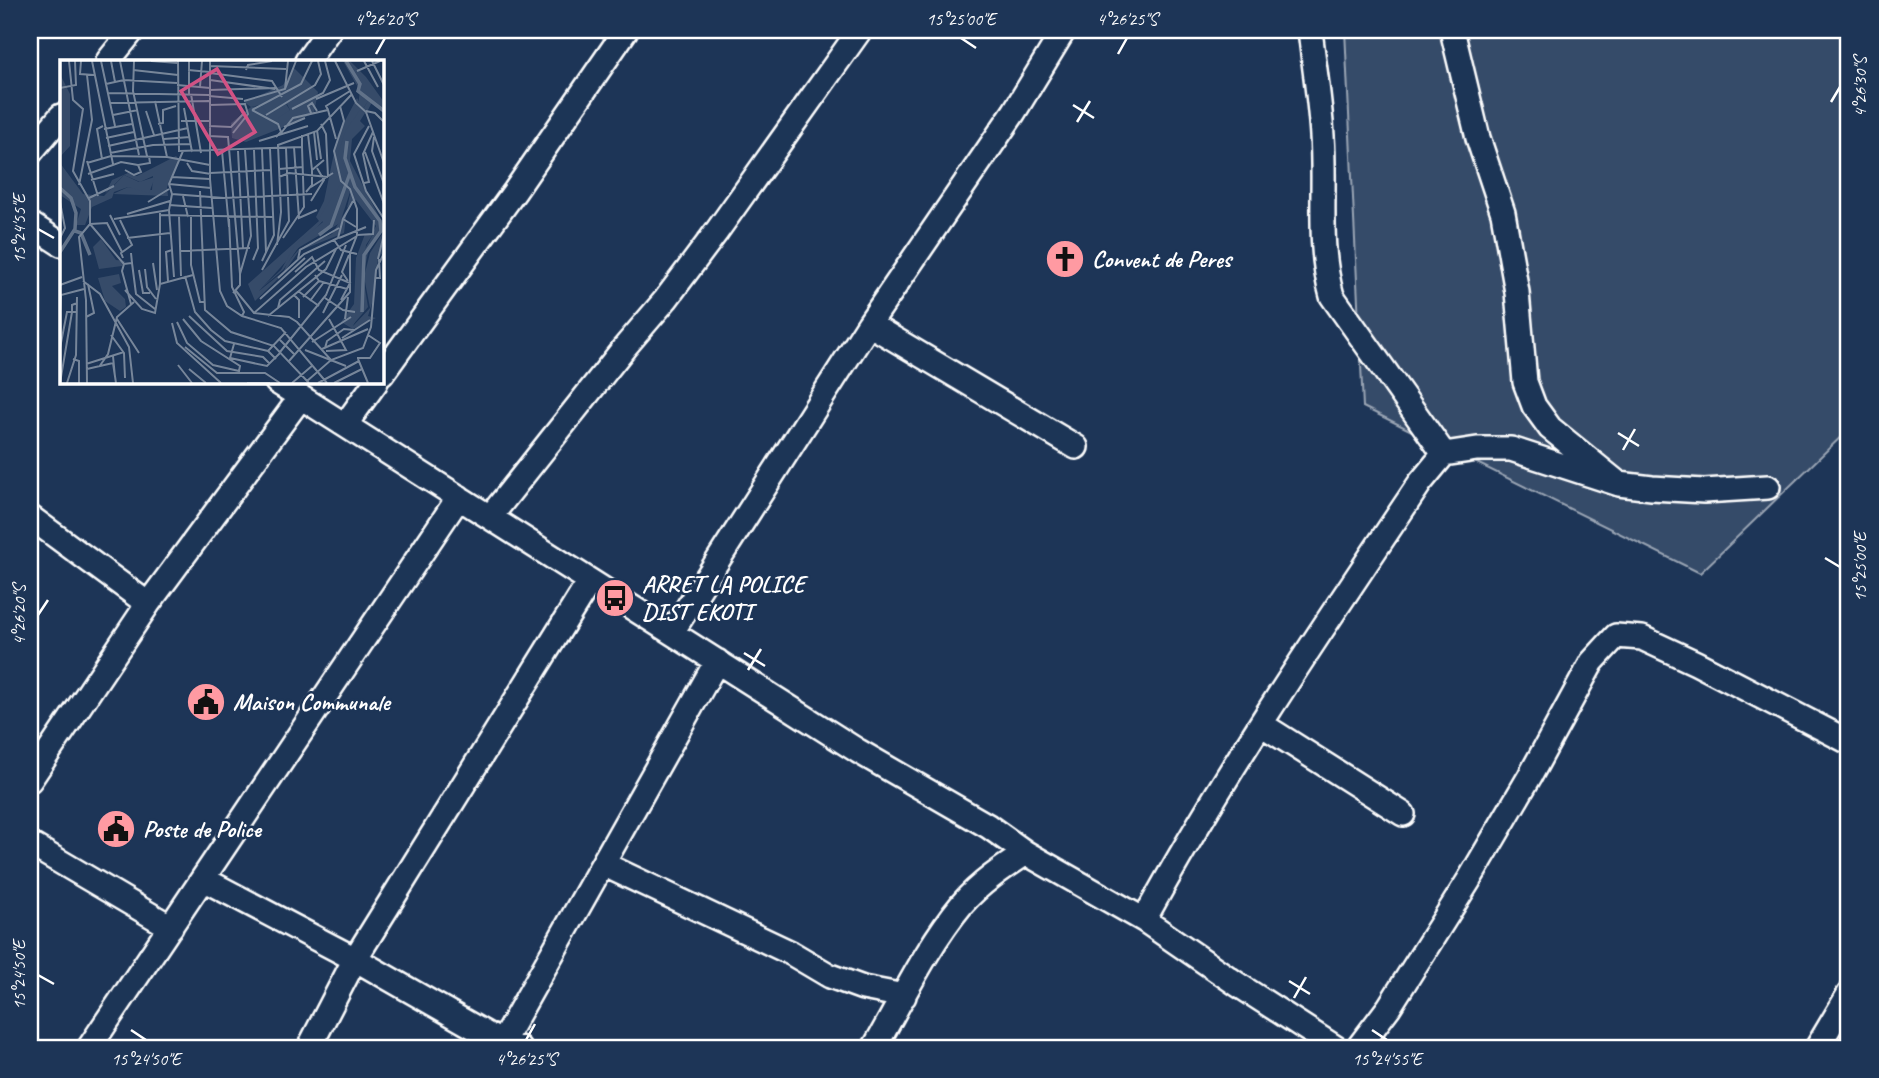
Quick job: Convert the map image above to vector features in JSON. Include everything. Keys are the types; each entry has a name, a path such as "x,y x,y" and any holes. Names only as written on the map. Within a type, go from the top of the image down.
{"street":[{"path":"108,60 133,30"},
{"path":"308,60 329,30"},
{"path":"383,373 515,191 626,30"},
{"path":"490,517 666,299 860,30"},
{"path":"672,632 869,324 1014,112 1064,30"},
{"path":"1310,30 1322,138 1325,272 1332,296 1444,454"},
{"path":"1452,30 1478,138 1503,213 1517,292 1525,382 1534,406 1550,428 1619,484"},
{"path":"30,153 60,117"},
{"path":"30,224 60,243"},
{"path":"869,324 1076,447"},
{"path":"279,383 858,751 988,826 1026,853 1144,920 1336,1048"},
{"path":"345,425 375,383"},
{"path":"30,780 148,604 301,397"},
{"path":"1144,920 1189,838 1261,724 1420,483 1444,454 1477,449 1511,449 1619,484 1704,491 1768,487"},
{"path":"89,1048 459,497"},
{"path":"30,517 148,604"},
{"path":"309,1048 355,960 590,581"},
{"path":"1358,1048 1389,1007 1469,880 1592,663 1616,636 1642,638 1849,742"},
{"path":"203,879 355,960 507,1047 603,864 717,661"},
{"path":"1261,724 1403,814"},
{"path":"30,844 171,927"},
{"path":"874,1048 943,930 963,903 996,873 1026,853"},
{"path":"603,864 791,953 830,976 863,988 904,996"},
{"path":"1817,1048 1849,994"}],"shaded area":[{"path":"1345,30 1849,30 1849,429 1700,573 1363,407"}],"place":[{"name":"Convent de Peres","path":"1065,259"},
{"name":"ARRET LA POLICE DIST EKOTI","path":"615,598"},
{"name":"Maison Communale","path":"206,702"},
{"name":"Poste de Police","path":"116,829"}]}
